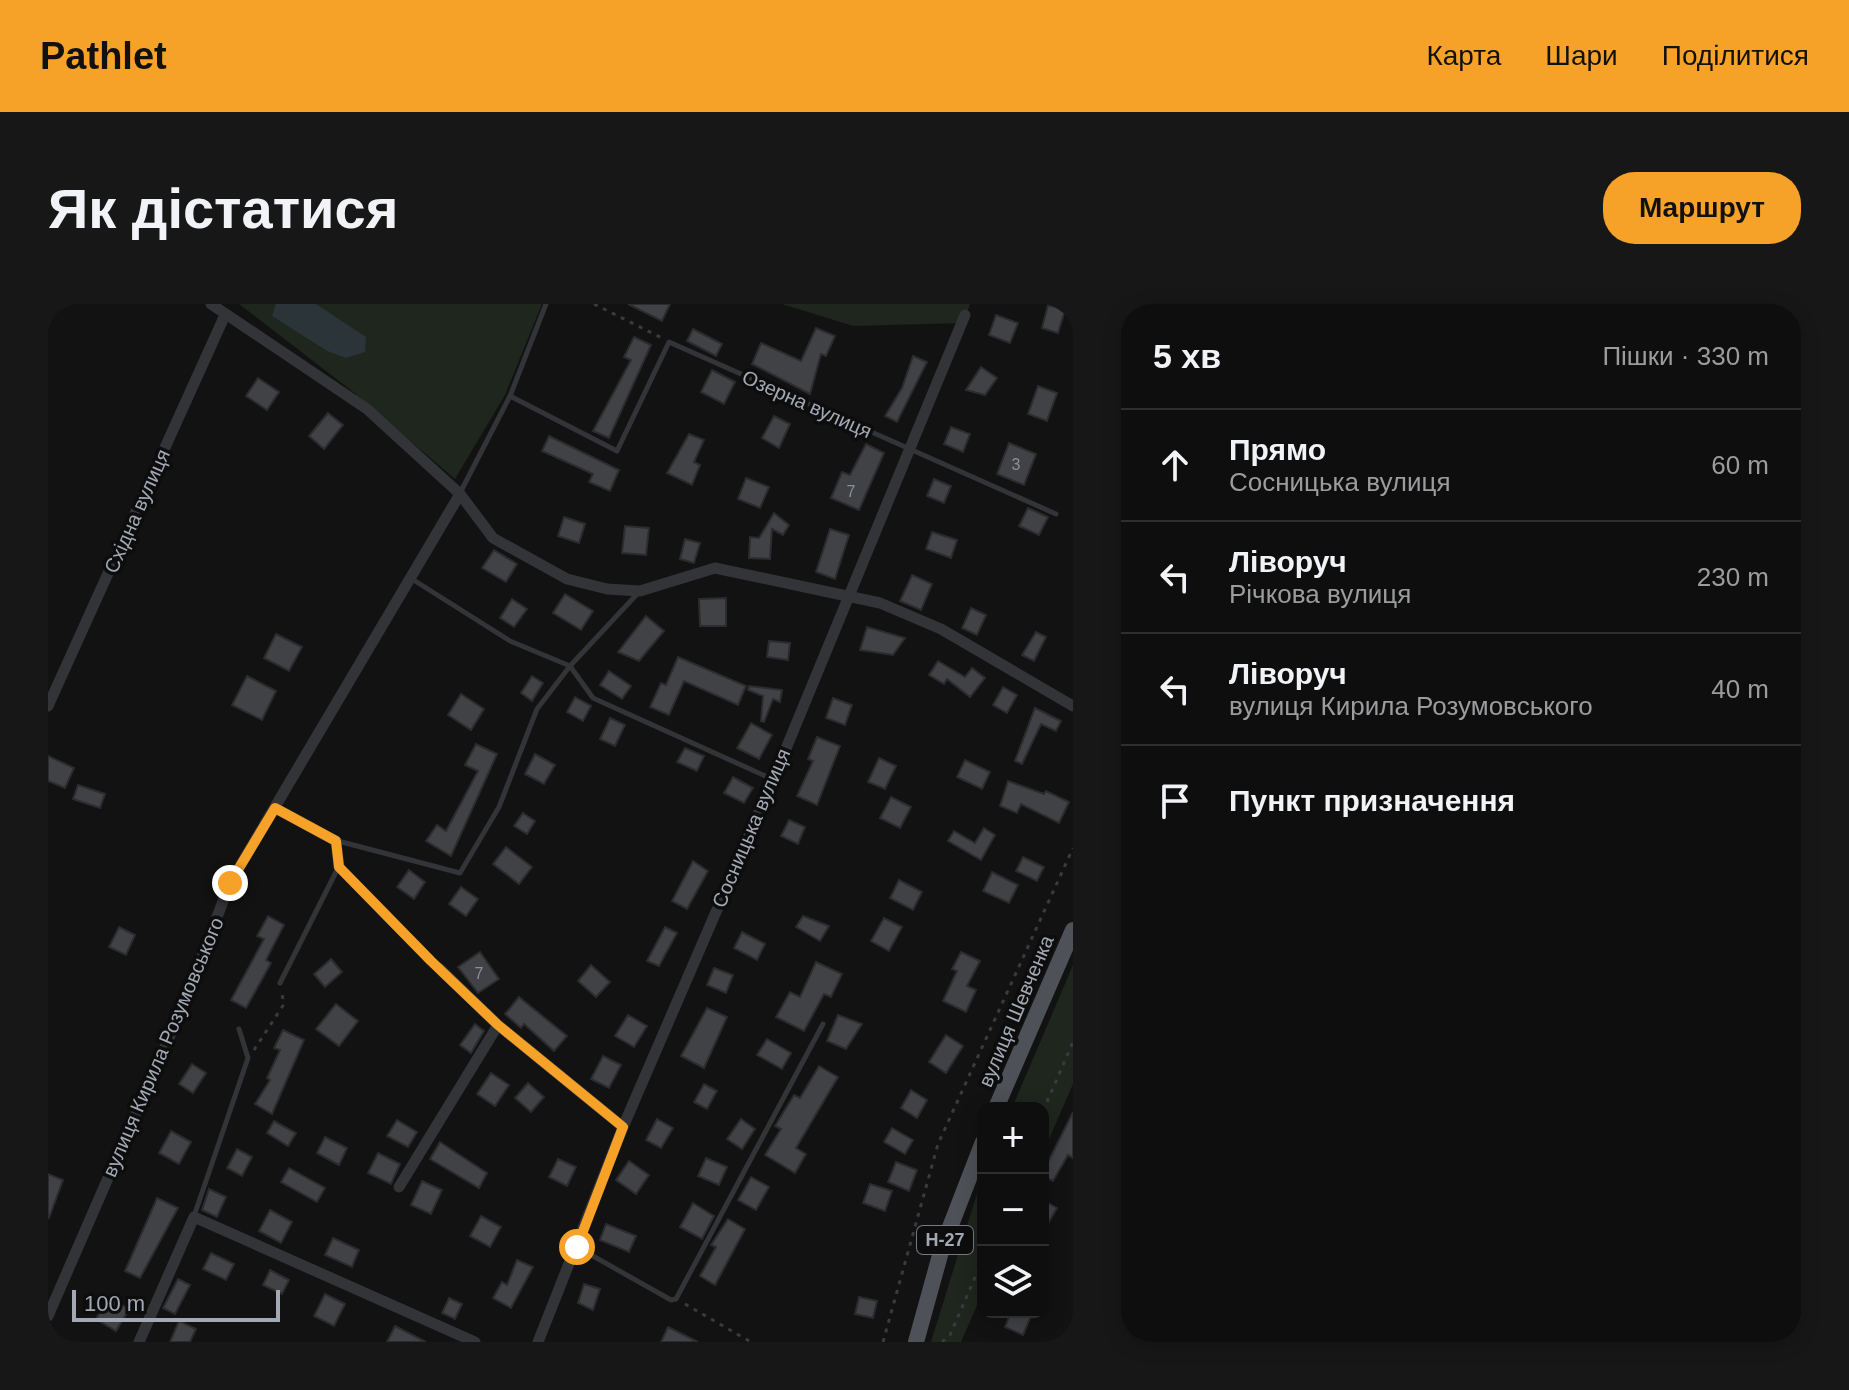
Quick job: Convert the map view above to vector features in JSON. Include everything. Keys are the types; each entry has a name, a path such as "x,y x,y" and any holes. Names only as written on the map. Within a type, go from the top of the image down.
{"main road":[{"name":"вулиця Шевченка","path":"999,1102 1073,930"},
{"name":"Н-27","path":"916,1342 942,1248 977,1158"}],"street":[{"path":"211,304 367,409 460,494 493,538 567,579 607,589 640,591 715,568 880,603 941,629 1073,706"},
{"name":"Східна вулиця","path":"48,706 225,315"},
{"name":"Сосницька вулиця","path":"538,1342 623,1127 773,780 965,315"},
{"name":"вулиця Кирила Розумовського","path":"48,1316 185,1001 230,883 460,494"},
{"path":"275,808 336,841 339,867"},
{"path":"439,968 498,1025 623,1127"},
{"path":"399,1187 498,1025"},
{"path":"139,1342 194,1217 475,1342"}],"lane":[{"path":"460,494 510,396 546,304"},
{"path":"510,396 617,451 669,342"},
{"name":"Озерна вулиця","path":"669,342 1056,514"},
{"path":"412,579 510,641 570,666 593,698 773,780"},
{"path":"336,841 460,873 499,807 537,709 570,666 640,591"},
{"path":"280,983 339,867"},
{"path":"577,1247 671,1300 676,1299 823,1024"},
{"path":"194,1217 248,1058 239,1029"}],"path":[{"path":"594,304 669,342"},
{"path":"883,1342 938,1144 1073,848"},
{"path":"339,867 439,968"},
{"path":"248,1058 284,1004 280,983"},
{"path":"1047,1102 1073,1042"},
{"path":"945,1341 977,1272"},
{"path":"676,1299 751,1342"}],"shaded area":[{"path":"239,304 542,304 505,395 455,479 352,391"},
{"path":"276,304 316,304 366,337 365,352 346,358 327,351 272,316"},
{"path":"782,304 970,304 963,323 853,326"},
{"path":"1073,965 1073,1084 1049,1139 1049,1102 1015,1102"},
{"path":"977,1193 977,1306 961,1342 931,1342"}],"building":[{"path":"628,304 670,304 662,321"},
{"path":"1048,305 1065,310 1058,333 1042,328"},
{"path":"996,315 1018,323 1010,343 989,335"},
{"path":"816,328 835,336 826,356 821,354 810,394 752,364 761,343 801,361"},
{"path":"693,329 722,344 716,356 687,341"},
{"path":"634,337 651,345 609,438 593,431 631,360 624,357"},
{"path":"913,356 927,362 897,422 885,416 902,388"},
{"path":"981,367 997,378 985,395 966,390"},
{"path":"712,370 735,382 724,404 701,392"},
{"path":"258,378 279,392 267,410 246,396"},
{"path":"1038,386 1057,393 1047,421 1028,414"},
{"path":"328,413 343,425 324,449 309,436"},
{"path":"774,416 790,424 779,448 762,438"},
{"path":"951,427 970,434 963,452 944,444"},
{"path":"689,434 704,440 694,462 700,465 692,485 667,473"},
{"path":"549,436 619,470 610,491 589,482 593,474 542,451"},
{"path":"1009,443 1036,454 1024,485 997,474"},
{"path":"866,444 884,453 859,510 831,498 842,472 850,475"},
{"path":"746,478 769,487 760,508 738,499"},
{"path":"934,479 951,486 944,503 927,496"},
{"path":"1028,508 1048,517 1039,535 1019,526"},
{"path":"774,513 789,525 783,535 772,529 770,559 749,558 750,537 759,538"},
{"path":"564,517 585,524 579,543 558,536"},
{"path":"625,526 649,528 646,555 622,553"},
{"path":"830,529 849,535 835,579 816,572"},
{"path":"932,532 957,540 951,558 926,549"},
{"path":"685,539 700,543 694,563 680,559"},
{"path":"494,550 517,564 506,582 482,568"},
{"path":"912,575 932,584 921,610 900,601"},
{"path":"565,594 593,611 581,630 553,613"},
{"path":"726,598 726,626 700,626 699,599"},
{"path":"512,599 527,609 514,627 500,618"},
{"path":"971,608 986,615 977,635 962,628"},
{"path":"646,616 664,631 639,661 618,652"},
{"path":"867,627 905,638 893,655 860,650"},
{"path":"1036,632 1046,637 1034,661 1022,655"},
{"path":"276,634 302,647 289,671 264,658"},
{"path":"769,641 790,643 788,660 767,657"},
{"path":"678,657 746,686 738,705 684,681 669,715 650,707 661,683 666,685"},
{"path":"938,661 965,677 972,668 985,678 970,697 947,679 944,684 929,675"},
{"path":"609,671 631,686 622,699 600,685"},
{"path":"247,676 276,691 262,720 232,705"},
{"path":"532,676 543,683 532,701 521,693"},
{"path":"749,686 782,690 780,702 773,699 764,722 761,721 763,696 748,690"},
{"path":"1003,687 1017,695 1007,713 993,705"},
{"path":"461,694 484,709 471,730 448,715"},
{"path":"575,697 591,706 583,721 567,712"},
{"path":"833,698 852,705 845,725 826,718"},
{"path":"1035,708 1061,721 1056,731 1041,724 1022,764 1015,761"},
{"path":"610,718 625,725 615,746 600,739"},
{"path":"751,723 772,735 759,759 737,748"},
{"path":"817,737 840,746 817,805 797,796 813,761 808,759"},
{"path":"476,744 497,754 451,856 426,841 437,825 446,831 478,771 465,765"},
{"path":"685,748 704,756 697,771 677,762"},
{"path":"535,754 555,765 544,784 525,774"},
{"path":"48,756 74,768 65,788 48,781"},
{"path":"879,758 896,766 885,789 868,782"},
{"path":"965,760 990,772 982,789 957,777"},
{"path":"733,777 753,788 744,803 724,793"},
{"path":"1008,781 1044,794 1046,791 1069,802 1059,823 1021,804 1017,813 1000,806"},
{"path":"78,785 105,794 100,808 73,799"},
{"path":"891,797 911,807 900,828 880,818"},
{"path":"523,813 535,821 527,834 514,826"},
{"path":"789,820 805,827 798,844 781,836"},
{"path":"984,828 995,835 981,860 948,841 954,831 975,843"},
{"path":"506,847 532,867 519,884 493,864"},
{"path":"1023,857 1044,867 1037,881 1016,871"},
{"path":"693,861 708,871 687,909 672,901"},
{"path":"409,870 425,882 414,899 397,887"},
{"path":"992,872 1018,885 1009,903 983,891"},
{"path":"899,880 922,892 913,910 890,898"},
{"path":"461,887 478,899 466,916 449,904"},
{"path":"268,916 284,925 266,960 271,963 246,1008 231,1000 264,939 257,936"},
{"path":"803,916 829,926 820,941 796,927"},
{"path":"884,918 902,927 889,951 871,941"},
{"path":"119,927 135,935 126,955 109,947"},
{"path":"665,927 677,933 659,966 647,961"},
{"path":"742,932 765,944 757,960 734,948"},
{"path":"480,952 499,979 478,993 458,967"},
{"path":"961,952 980,961 967,986 976,990 966,1012 943,1001 957,971 952,969"},
{"path":"331,959 342,972 325,987 314,974"},
{"path":"816,962 842,974 831,997 824,994 804,1031 776,1017 790,992 800,997"},
{"path":"591,965 610,982 596,997 578,981"},
{"path":"714,968 733,975 726,993 707,985"},
{"path":"519,997 567,1036 554,1051 524,1024 521,1028 505,1014"},
{"path":"336,1004 358,1021 339,1046 316,1029"},
{"path":"707,1008 727,1017 704,1068 681,1056"},
{"path":"628,1015 647,1026 634,1047 615,1036"},
{"path":"838,1015 862,1024 846,1049 827,1041"},
{"path":"475,1024 484,1031 471,1053 460,1045"},
{"path":"283,1030 304,1040 272,1114 255,1104 270,1080 267,1078 280,1050 274,1048"},
{"path":"946,1035 963,1046 946,1073 929,1062"},
{"path":"767,1039 791,1053 782,1069 757,1055"},
{"path":"603,1056 621,1065 609,1088 591,1079"},
{"path":"192,1064 206,1073 193,1093 179,1084"},
{"path":"819,1066 838,1077 796,1148 806,1154 795,1173 765,1155 781,1129 775,1126 794,1095 800,1098"},
{"path":"491,1073 509,1085 495,1106 477,1094"},
{"path":"528,1083 544,1097 531,1112 515,1098"},
{"path":"704,1084 717,1091 707,1109 694,1102"},
{"path":"911,1090 927,1100 917,1118 901,1108"},
{"path":"1073,1112 1073,1158 1068,1155 1053,1181 1049,1179 1049,1160"},
{"path":"657,1119 673,1128 661,1148 646,1140"},
{"path":"741,1119 755,1129 742,1149 727,1139"},
{"path":"397,1120 417,1132 408,1147 387,1136"},
{"path":"274,1121 296,1133 288,1146 267,1133"},
{"path":"892,1128 913,1140 905,1154 884,1142"},
{"path":"171,1131 191,1142 179,1164 159,1153"},
{"path":"325,1137 347,1148 339,1165 317,1153"},
{"path":"440,1142 487,1173 479,1188 430,1159"},
{"path":"237,1149 252,1157 242,1176 227,1168"},
{"path":"378,1153 400,1164 391,1184 368,1173"},
{"path":"706,1158 727,1167 719,1185 698,1176"},
{"path":"558,1159 576,1167 567,1186 549,1177"},
{"path":"629,1161 649,1175 636,1194 616,1180"},
{"path":"896,1162 917,1170 909,1191 888,1182"},
{"path":"289,1168 325,1188 317,1202 281,1182"},
{"path":"48,1174 63,1180 49,1218 48,1217"},
{"path":"751,1177 769,1187 756,1210 738,1200"},
{"path":"422,1181 442,1190 431,1214 411,1205"},
{"path":"870,1184 892,1191 885,1211 863,1203"},
{"path":"209,1189 226,1197 217,1217 202,1210"},
{"path":"157,1198 178,1208 140,1278 125,1271"},
{"path":"693,1203 714,1216 702,1239 680,1227"},
{"path":"1049,1203 1057,1208 1049,1222"},
{"path":"270,1210 292,1222 281,1243 259,1231"},
{"path":"481,1216 501,1227 490,1247 470,1236"},
{"path":"728,1219 745,1229 715,1285 700,1276 716,1247 711,1245"},
{"path":"606,1224 636,1236 629,1252 600,1240"},
{"path":"333,1238 359,1250 352,1267 325,1255"},
{"path":"211,1253 234,1264 226,1280 203,1269"},
{"path":"517,1260 533,1267 511,1308 493,1298 502,1282 507,1285"},
{"path":"270,1270 289,1280 282,1294 263,1285"},
{"path":"178,1279 190,1285 175,1314 163,1308"},
{"path":"584,1284 600,1289 593,1310 578,1303"},
{"path":"325,1294 345,1304 334,1326 314,1316"},
{"path":"109,1297 129,1309 116,1331 96,1319"},
{"path":"859,1297 877,1301 873,1318 855,1314"},
{"path":"449,1298 462,1304 455,1319 442,1313"},
{"path":"1009,1318 1030,1318 1023,1335 1005,1327"},
{"path":"179,1321 196,1329 190,1342 170,1342"},
{"path":"395,1326 426,1342 387,1342"},
{"path":"668,1327 698,1342 661,1342"}],"route":[{"path":"230,883 275,808 336,841 339,867 431,961 498,1025 623,1127 577,1247"}]}
